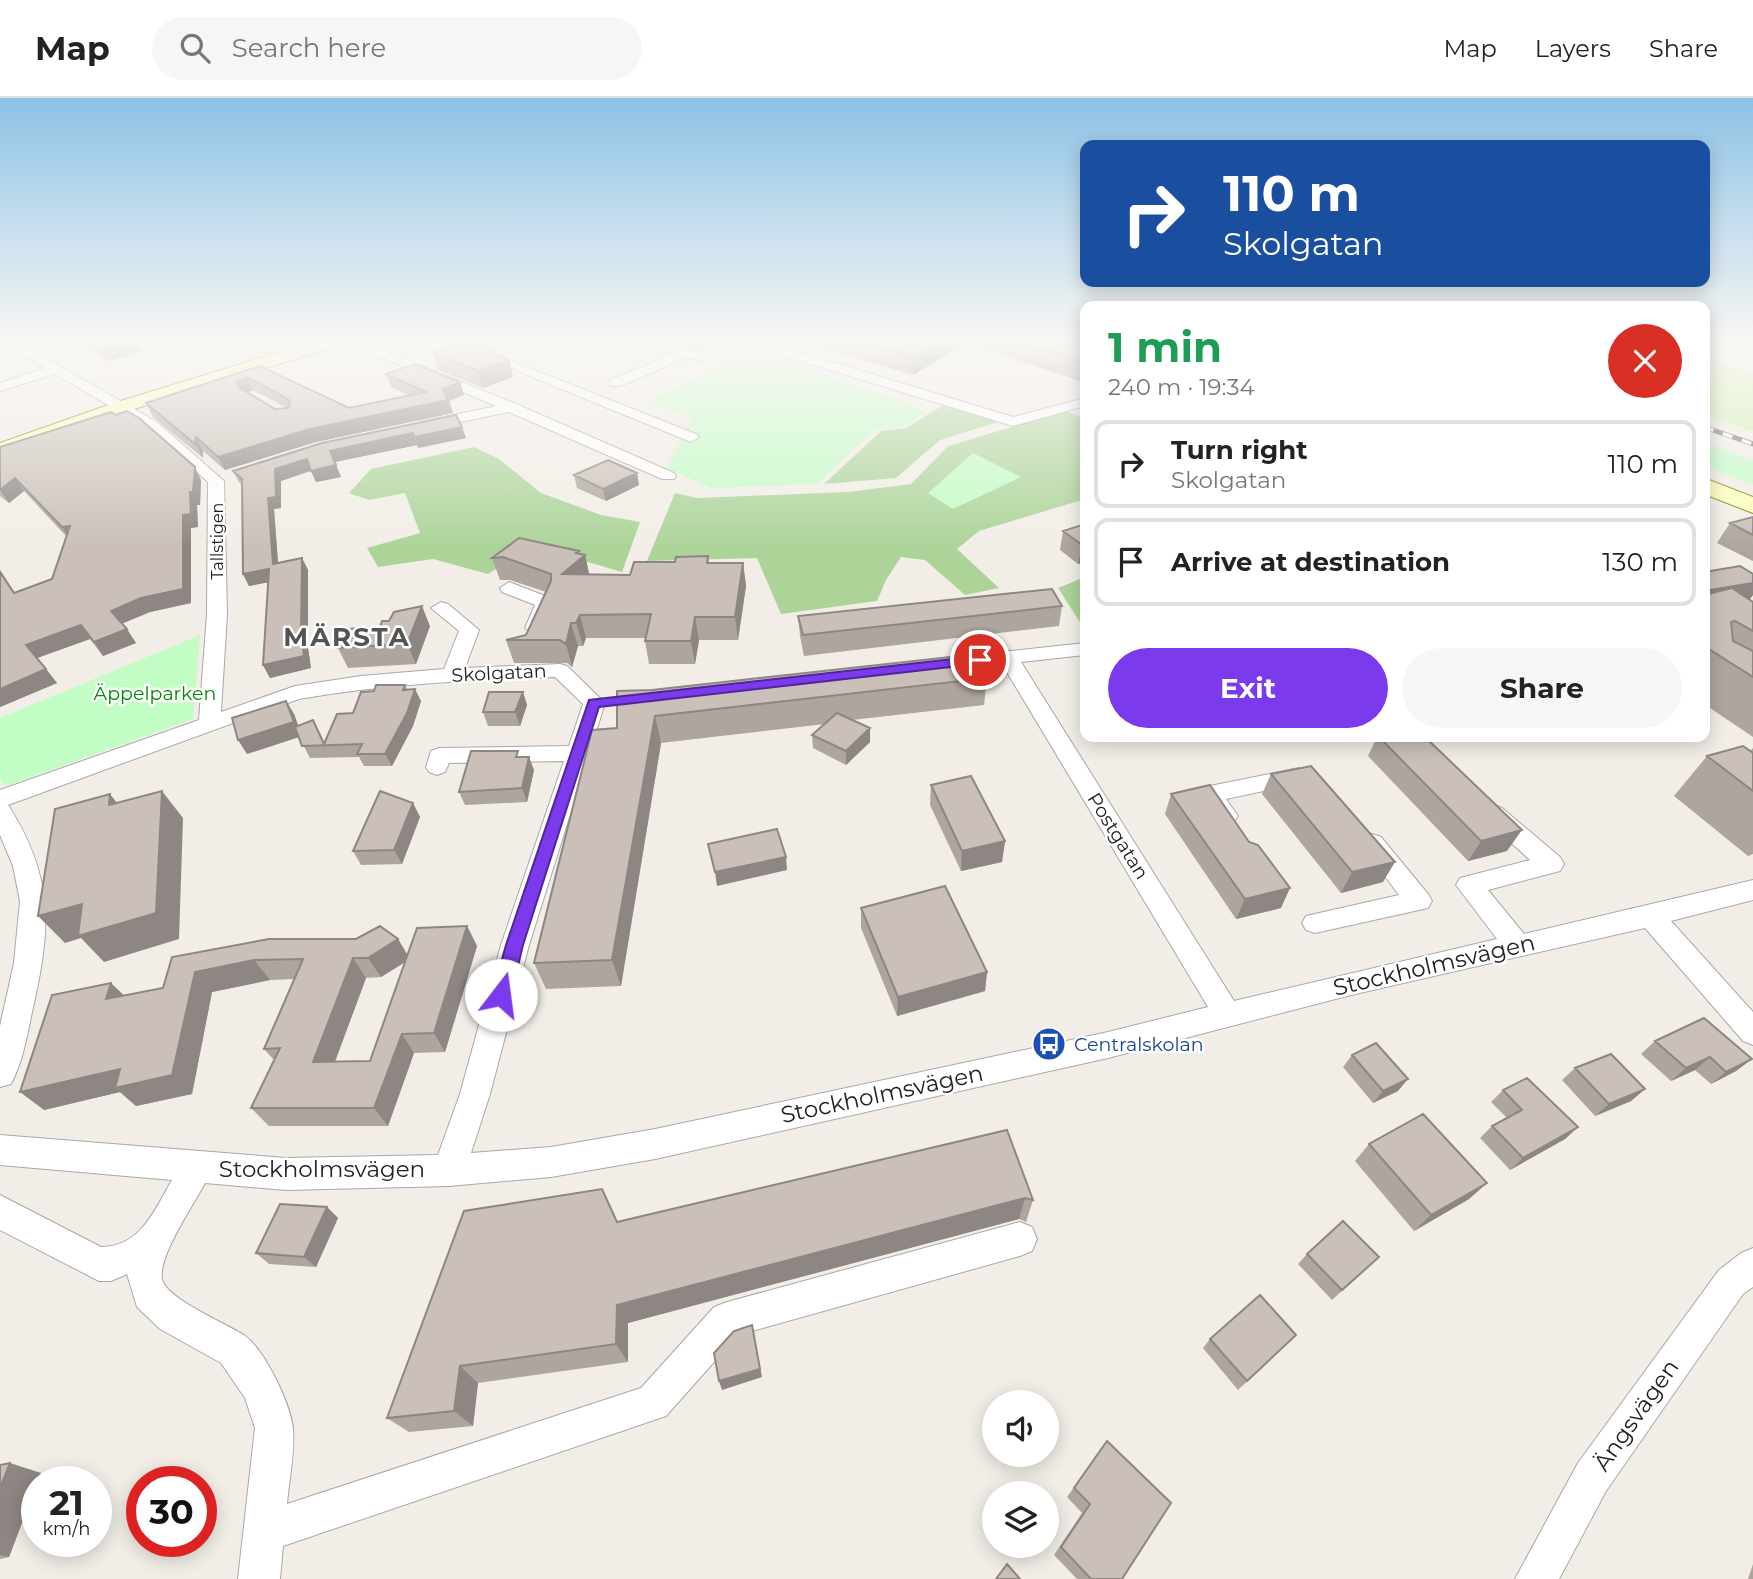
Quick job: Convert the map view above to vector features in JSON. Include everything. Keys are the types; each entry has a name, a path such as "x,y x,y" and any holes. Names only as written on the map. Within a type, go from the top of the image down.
{"street":[{"path":"0,450 112,410"},
{"name":"Tallstigen","path":"126,410 152,425 223,479 210,723"},
{"path":"417,427 496,410"},
{"path":"518,410 668,476"},
{"path":"624,410 691,437"},
{"path":"972,410 1013,422 1056,410"},
{"path":"1710,478 1753,496"},
{"path":"1710,488 1753,506"},
{"path":"494,673 500,658 527,647 546,603 509,589"},
{"path":"441,608 469,631 452,676"},
{"path":"925,667 1080,650"},
{"name":"Postgatan","path":"1008,657 1227,1014"},
{"name":"Skolgatan","path":"0,799 295,693 334,685 560,670 601,703 577,753"},
{"path":"437,767 439,756 577,753 515,945 475,1094 449,1170"},
{"path":"1238,834 1210,794 1314,773 1323,783"},
{"path":"1472,794 1551,864 1469,885 1518,946"},
{"path":"0,811 19,850 33,900 27,968 5,1065 0,1074"},
{"path":"1315,923 1419,901 1358,826"},
{"name":"Stockholmsvägen","path":"0,1150 286,1174 449,1170 541,1163 654,1144 1096,1047 1751,892"},
{"path":"1651,916 1753,1032"},
{"path":"196,1168 154,1244 144,1276 149,1295 173,1316 234,1350 261,1388 274,1428 266,1531 259,1579"},
{"path":"0,1212 99,1264 111,1264 154,1244"},
{"path":"266,1531 653,1403 727,1320 1020,1239"},
{"name":"Ängsvägen","path":"1536,1579 1592,1477 1731,1282 1753,1265"}],"green space":[{"path":"672,410 926,412 908,425 876,429 817,484 712,488 667,468 692,417"},
{"path":"935,410 958,410 1001,421 940,440 896,478 824,484 881,431 906,428"},
{"path":"1710,410 1753,410 1753,431 1710,417"},
{"path":"1066,411 1080,417 1080,501 979,531 957,549 999,588 965,595 925,560 901,557 886,580 877,601 781,614 757,558 647,561 675,493 697,498 848,492 911,484 948,446"},
{"path":"1710,444 1753,460 1753,485 1710,468"},
{"path":"474,447 499,459 541,493 601,515 640,522 622,572 533,546 488,574 433,559 378,567 367,548 420,533 405,493 369,500 349,493 371,469"},
{"path":"973,453 1021,477 953,509 928,493"},
{"path":"1080,579 1080,622 1058,588"},
{"name":"Äppelparken","path":"200,635 193,719 6,786 0,779 0,718"}],"building":[{"path":"155,410 400,410 310,429 218,457 196,437 195,444"},
{"path":"127,411 139,418 195,467 193,492 190,492 191,514 183,515 183,589 141,598 111,611 127,629 94,642 81,625 26,645 46,669 0,689 0,572 14,593 52,579 70,526 62,527 15,478 0,490 0,447 111,412 116,415"},
{"path":"456,415 462,427 415,437 413,433 330,451 336,465 311,471 307,459 275,469 276,497 268,498 273,564 302,558 301,636 304,656 263,665 269,569 243,574 242,479 233,471 322,443"},
{"path":"608,460 637,473 603,489 574,475"},
{"path":"1753,517 1753,535 1730,523"},
{"path":"1080,526 1080,544 1063,531"},
{"path":"519,538 579,551 576,553 585,555 562,574 630,575 634,562 675,562 676,557 708,556 707,563 743,563 735,617 695,617 691,641 645,641 651,614 580,615 576,623 571,623 566,644 560,640 506,640 526,635 551,581 551,574 503,557 492,558"},
{"path":"1740,566 1753,574 1753,583 1710,590 1710,571"},
{"path":"1732,588 1753,602 1753,631 1735,621 1731,622 1733,641 1753,651 1753,677 1710,650 1710,594"},
{"path":"1052,589 1062,606 803,635 798,616"},
{"path":"422,606 407,644 338,648 346,629 380,627 382,621 389,621 394,612"},
{"path":"977,654 987,678 655,716 612,960 534,963 592,730 617,728 617,691 652,690"},
{"path":"376,685 405,685 403,690 415,689 407,713 385,754 357,754 362,744 302,746 295,727 313,720 324,744 337,714 353,713 361,692 374,691"},
{"path":"489,692 523,692 515,712 483,712"},
{"path":"286,701 294,722 238,740 232,718"},
{"path":"837,713 870,728 846,751 812,735"},
{"path":"1384,742 1430,742 1522,830 1481,841"},
{"path":"1743,746 1753,753 1753,791 1707,756"},
{"path":"471,751 518,751 516,757 529,757 522,788 459,792"},
{"path":"1311,766 1395,862 1352,872 1271,774"},
{"path":"971,776 1005,841 962,851 931,785"},
{"path":"1210,785 1249,842 1258,845 1290,888 1245,899 1171,794"},
{"path":"162,791 156,913 78,936 82,904 38,916 55,809 110,794 109,805"},
{"path":"380,791 413,803 394,850 353,851"},
{"path":"777,829 786,857 715,872 708,844"},
{"path":"945,886 987,972 898,997 861,908"},
{"path":"380,926 398,939 368,958 353,958 313,1062 370,1061 417,928 467,926 434,1033 402,1034 374,1108 251,1108 280,1048 264,1049 303,959 254,960 195,972 172,1075 115,1088 120,1069 20,1092 52,995 111,983 106,999 163,988 172,957 269,939 356,939"},
{"path":"1704,1018 1752,1059 1726,1072 1710,1057 1686,1068 1655,1041"},
{"path":"1376,1043 1408,1079 1383,1091 1352,1055"},
{"path":"1611,1054 1645,1089 1609,1104 1575,1068"},
{"path":"1527,1078 1578,1127 1523,1158 1492,1126 1522,1110 1503,1090"},
{"path":"1423,1114 1487,1183 1431,1215 1369,1144"},
{"path":"1007,1130 1033,1200 1025,1198 617,1305 616,1344 460,1366 454,1411 387,1418 464,1211 602,1189 617,1222"},
{"path":"280,1204 327,1207 304,1257 256,1253"},
{"path":"1343,1221 1379,1257 1342,1290 1307,1254"},
{"path":"1260,1295 1296,1335 1247,1381 1210,1339"},
{"path":"752,1325 760,1369 719,1381 714,1353 734,1331"},
{"path":"1107,1441 1171,1503 1122,1579 1091,1579 1061,1547 1090,1504 1074,1488"},
{"path":"10,1463 0,1488 0,1465"},
{"path":"1007,1564 1020,1579 996,1579"}],"railway":[{"path":"1710,429 1753,444"}],"place":[{"name":"Centralskolan","path":"1049,1044"}],"district":[{"name":"MÄRSTA","path":"347,637"}],"route":[{"path":"501,995 594,704 980,660"}]}
